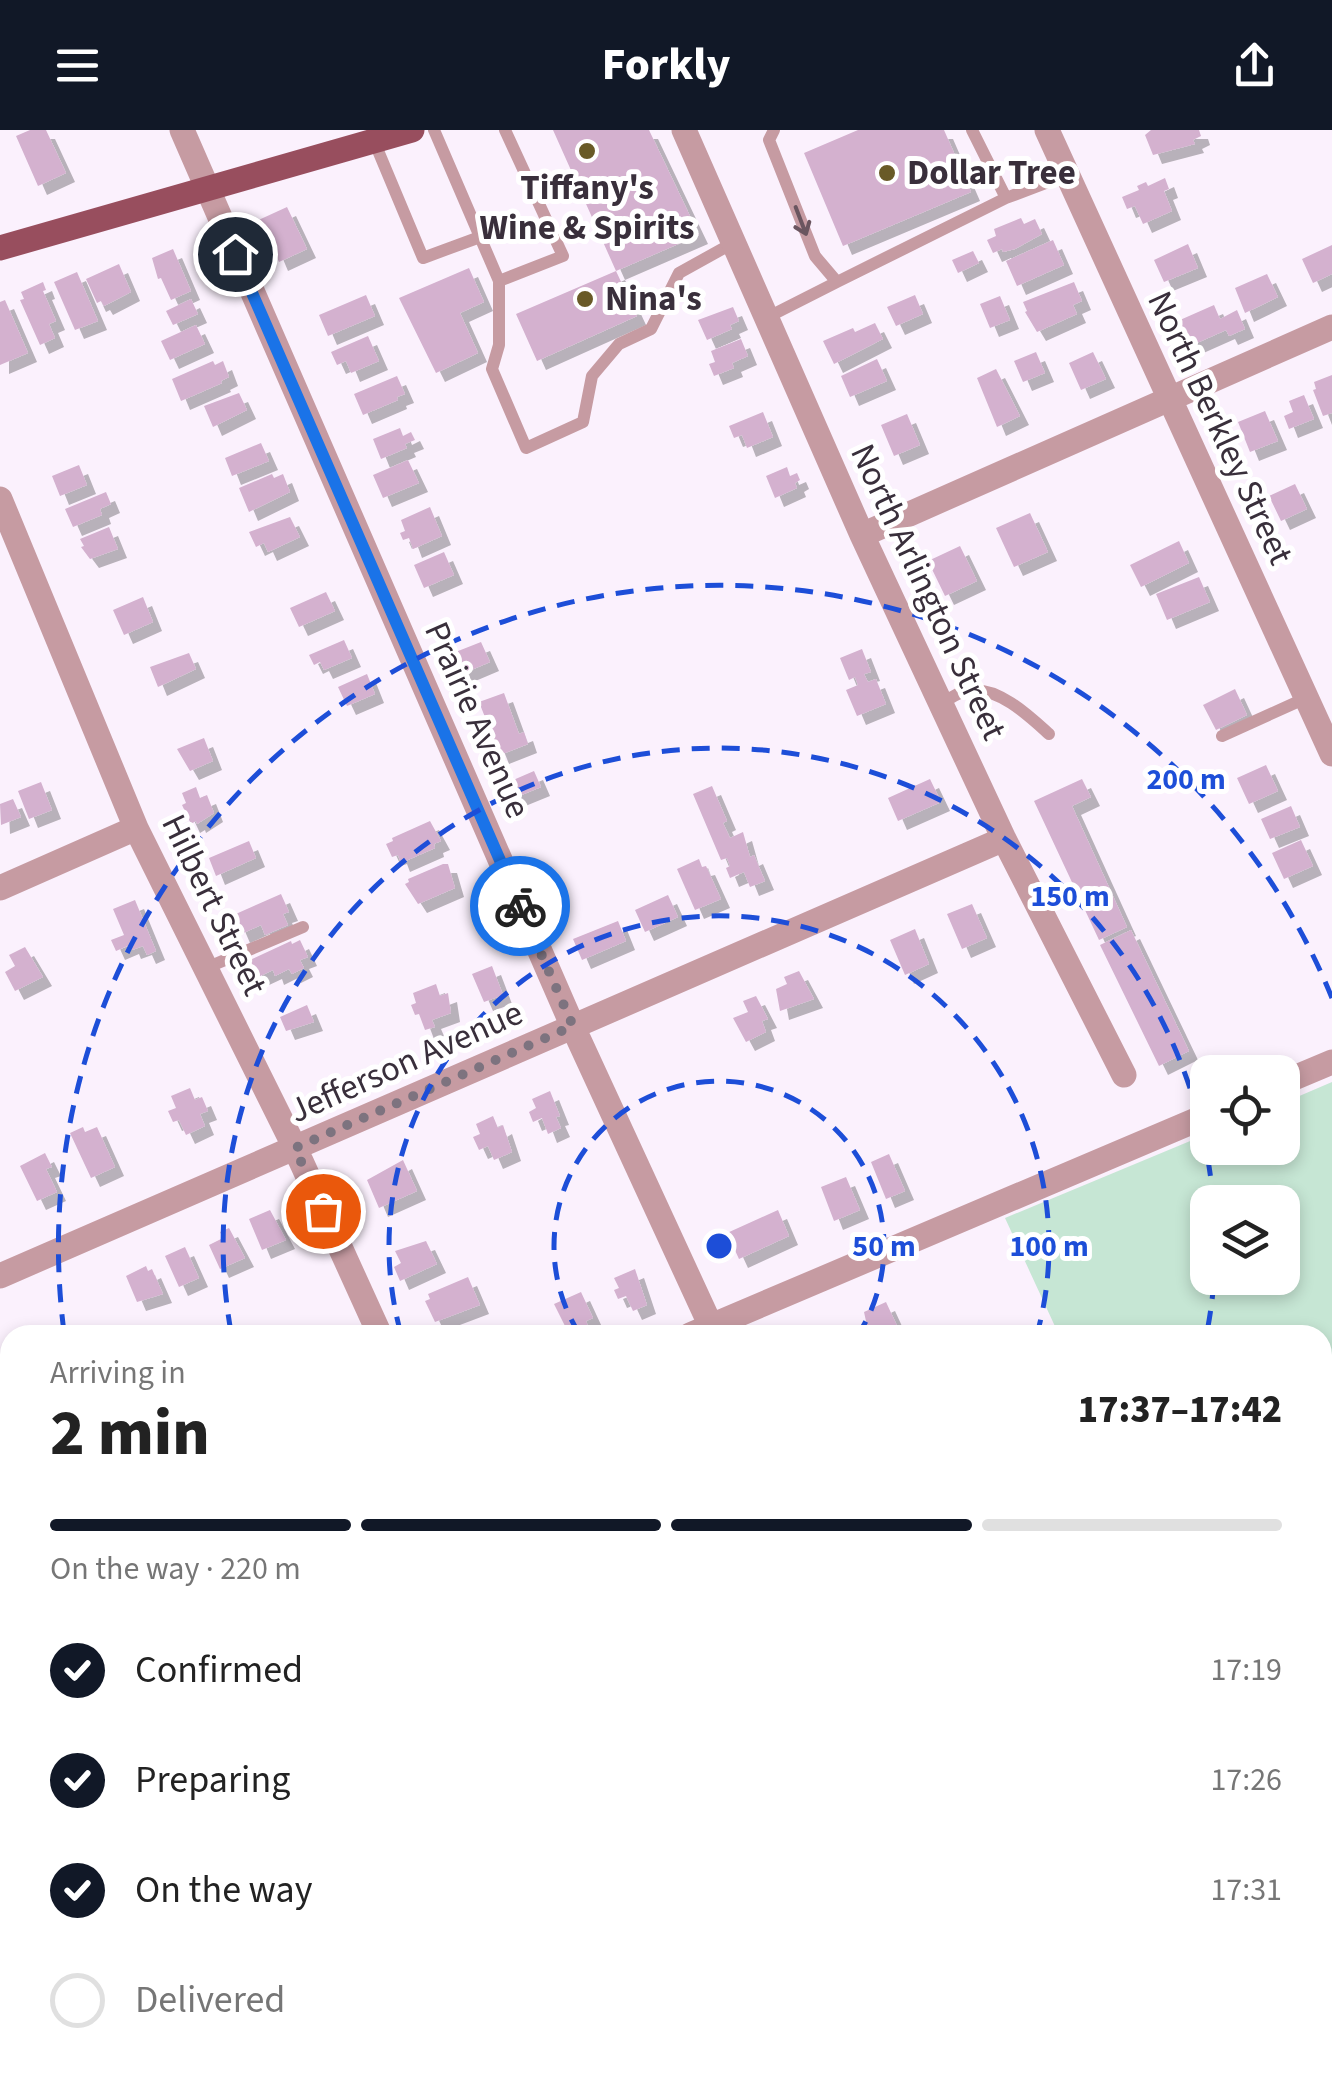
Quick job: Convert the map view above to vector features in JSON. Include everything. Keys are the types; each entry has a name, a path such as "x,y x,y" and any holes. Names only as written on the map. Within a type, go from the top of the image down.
{"main road":[{"path":"0,248 412,130"}],"street":[{"name":"Prairie Avenue","path":"182,130 703,1325"},
{"name":"North Arlington Street","path":"684,130 862,535 1004,839 1124,1075"},
{"name":"North Berkley Street","path":"1047,130 1332,754"},
{"path":"862,535 1332,327"},
{"name":"Hilbert Street","path":"0,499 136,828 295,1148 375,1325"},
{"path":"0,888 136,828"},
{"name":"Jefferson Avenue","path":"0,1276 1004,839"},
{"path":"1300,1075 1332,1062"},
{"path":"722,1325 1190,1122"}],"lane":[{"path":"434,130 499,280 500,345 492,370 526,448 582,422 592,376 618,344 651,328 679,273 733,243"},
{"path":"499,280 563,256 505,130"},
{"path":"774,130 770,140 815,256 837,282"},
{"path":"972,130 1006,198"},
{"path":"374,141 424,258 480,238"},
{"path":"766,318 1006,198 1067,175"},
{"path":"941,704 963,691 991,693 1049,734"},
{"path":"1222,736 1306,698"},
{"path":"206,968 303,927"}],"green space":[{"path":"1332,1082 1332,1325 1054,1325 1005,1218 1190,1141 1190,1165 1300,1165 1300,1096"}],"building":[{"path":"30,130 46,130 66,173 38,186 16,136"},
{"path":"553,130 649,130 699,235 616,271"},
{"name":"Dollar Tree","path":"858,130 944,130 971,192 843,246 804,153"},
{"path":"1151,130 1199,130 1201,136 1193,140 1195,144 1153,155 1145,135"},
{"path":"1165,178 1169,189 1164,191 1172,211 1143,224 1135,206 1127,209 1122,197 1139,190 1137,186 1146,182 1148,186"},
{"path":"287,207 307,249 279,262 271,243 262,247 252,223"},
{"path":"1021,218 1024,224 1035,219 1042,234 1015,249 993,253 987,240 996,236 994,229"},
{"path":"1053,240 1064,265 1017,286 1006,261"},
{"path":"1188,244 1198,268 1164,282 1154,260"},
{"path":"1332,245 1332,274 1313,283 1302,259"},
{"path":"173,249 191,291 171,300 161,278 158,279 152,258"},
{"path":"973,251 979,263 958,273 952,260"},
{"path":"119,264 131,292 104,306 101,301 97,303 86,279"},
{"path":"469,268 484,302 460,313 478,353 436,373 399,298"},
{"path":"616,271 637,316 537,361 516,314"},
{"path":"77,272 98,321 75,330 54,282"},
{"path":"1267,274 1278,297 1245,313 1235,288"},
{"path":"43,282 56,321 49,324 55,338 40,345 20,300 24,299 21,292"},
{"path":"1074,282 1082,301 1073,305 1077,314 1037,332 1023,302"},
{"path":"366,295 375,316 328,336 319,315"},
{"path":"915,295 923,314 896,326 887,307"},
{"path":"1000,296 1010,320 990,328 980,304"},
{"path":"191,299 198,314 173,325 166,311"},
{"path":"5,300 28,353 0,365 0,302"},
{"path":"1214,305 1220,319 1237,310 1245,329 1229,336 1226,330 1190,346 1180,320"},
{"path":"733,307 739,321 730,325 732,329 707,340 698,320"},
{"path":"875,323 883,339 834,364 823,341"},
{"path":"196,325 205,344 170,360 161,341"},
{"path":"368,336 379,361 351,373 346,361 337,365 331,352"},
{"path":"741,339 748,356 732,363 734,368 714,376 709,364 715,362 711,351"},
{"path":"1036,352 1045,373 1023,382 1014,361"},
{"path":"1093,352 1106,379 1081,390 1069,363"},
{"path":"877,359 887,381 850,397 841,376"},
{"path":"213,361 215,365 223,361 229,377 181,401 172,379"},
{"path":"996,369 1020,416 997,427 977,378"},
{"path":"1332,375 1332,413 1323,416 1313,390 1314,382"},
{"path":"397,376 405,394 363,415 354,394"},
{"path":"239,393 247,410 213,427 204,406"},
{"path":"1304,395 1314,419 1289,429 1284,416 1293,412 1289,401"},
{"path":"1265,411 1278,441 1250,452 1238,422"},
{"path":"763,412 773,437 747,448 742,435 734,438 729,426"},
{"path":"907,414 920,445 894,456 881,425"},
{"path":"400,428 403,436 411,432 415,440 405,444 407,448 381,459 373,439"},
{"path":"261,443 269,461 232,476 225,458"},
{"path":"408,460 419,483 383,498 373,475"},
{"path":"79,465 87,485 60,496 52,476"},
{"path":"787,467 790,476 797,473 797,488 775,498 766,476"},
{"path":"272,474 274,478 283,474 290,492 249,512 239,488"},
{"path":"1295,484 1307,509 1281,521 1269,496"},
{"path":"106,492 111,504 100,509 102,515 73,527 65,509"},
{"path":"430,507 442,536 413,549 409,538 403,540 400,533 405,531 401,520"},
{"path":"1030,513 1048,552 1014,567 996,528"},
{"path":"290,517 300,537 268,552 264,543 256,547 249,532"},
{"path":"109,527 118,549 90,559 80,539"},
{"path":"1179,541 1189,563 1141,587 1130,565"},
{"path":"960,546 977,581 945,596 928,561"},
{"path":"444,552 454,575 424,588 414,565"},
{"path":"1199,577 1210,602 1167,620 1156,594"},
{"path":"326,592 335,611 299,627 290,608"},
{"path":"143,597 153,622 124,635 113,610"},
{"path":"344,640 352,658 324,670 320,662 314,665 309,655"},
{"path":"481,642 490,662 457,676 448,655"},
{"path":"862,649 871,672 864,674 868,682 876,679 886,704 857,716 846,690 858,685 855,677 849,680 840,658"},
{"path":"189,653 196,669 158,687 150,667"},
{"path":"367,674 375,694 347,706 338,687"},
{"path":"1235,689 1247,715 1216,730 1203,705"},
{"path":"504,693 519,734 524,732 528,744 500,755 479,702"},
{"path":"204,738 213,761 190,771 177,749"},
{"path":"1266,765 1278,791 1249,804 1237,778"},
{"path":"534,771 541,787 514,798 504,784"},
{"path":"930,779 941,802 898,821 888,798"},
{"path":"1082,779 1091,797 1072,806 1127,927 1099,940 1034,801"},
{"path":"41,782 52,810 29,819 18,791"},
{"path":"712,786 730,838 743,832 750,857 754,855 765,881 750,887 744,872 730,878 727,858 721,860 693,794"},
{"path":"196,787 200,798 207,795 214,813 191,824 182,805 186,803 182,793"},
{"path":"13,799 21,817 1,825 0,804"},
{"path":"1291,806 1300,827 1270,839 1261,819"},
{"path":"430,821 441,841 434,844 435,848 401,863 398,855 392,857 386,844 392,838"},
{"path":"1301,840 1313,866 1284,879 1272,853"},
{"path":"249,841 256,858 216,876 209,858"},
{"path":"699,859 721,899 695,910 677,869"},
{"path":"448,864 455,888 418,904 405,884 408,879"},
{"path":"281,894 289,912 283,914 288,925 265,935 261,925 241,934 235,920 231,922 229,917"},
{"path":"668,895 678,917 645,932 635,910"},
{"path":"135,900 156,951 147,955 143,946 132,950 130,945 116,951 111,940 124,935 113,909"},
{"path":"972,904 987,938 962,949 947,914"},
{"path":"618,921 626,941 582,960 573,939"},
{"path":"915,929 929,964 905,975 890,940"},
{"path":"1131,930 1189,1051 1159,1066 1100,945"},
{"path":"300,940 308,957 300,960 304,968 292,974 289,969 275,976 273,970 258,977 250,960"},
{"path":"25,947 43,977 15,991 5,972 15,966 9,955"},
{"path":"492,966 503,995 484,1002 472,974"},
{"path":"799,971 814,999 780,1011 776,989 787,984 784,977"},
{"path":"436,984 440,996 448,993 451,1013 432,1020 435,1027 425,1030 411,1005 416,1003 413,993"},
{"path":"756,996 768,1019 762,1021 766,1032 746,1042 733,1018 748,1012 743,1001"},
{"path":"307,1005 314,1022 286,1031 280,1017"},
{"path":"190,1088 195,1100 202,1097 208,1111 200,1114 205,1126 186,1135 179,1120 173,1122 168,1111 176,1108 171,1096"},
{"path":"550,1091 561,1128 548,1134 542,1118 533,1122 529,1112 536,1108 532,1099"},
{"path":"493,1116 498,1128 503,1125 512,1152 494,1160 488,1146 479,1150 473,1137 480,1134 476,1124"},
{"path":"83,1127 85,1132 97,1127 115,1167 91,1178 70,1133"},
{"path":"45,1153 52,1167 46,1169 57,1192 37,1201 20,1166"},
{"path":"889,1154 905,1191 886,1199 871,1162"},
{"path":"403,1160 417,1191 379,1208 367,1180"},
{"path":"846,1177 860,1210 834,1221 821,1187"},
{"path":"270,1210 286,1240 262,1250 249,1219"},
{"path":"778,1210 789,1236 739,1259 727,1233"},
{"path":"229,1228 245,1258 220,1269 209,1245 223,1238 220,1232"},
{"path":"426,1241 437,1264 400,1281 394,1267 401,1263 395,1251"},
{"path":"185,1247 199,1278 179,1287 165,1256"},
{"path":"146,1266 148,1271 152,1269 163,1294 137,1302 126,1276"},
{"path":"635,1269 647,1305 633,1311 626,1296 618,1299 614,1290 619,1288 614,1278"},
{"path":"468,1277 480,1305 435,1322 425,1301 430,1299 428,1294"},
{"path":"581,1292 593,1318 586,1321 588,1325 564,1325 554,1304"},
{"path":"886,1302 897,1325 867,1325 864,1312"}],"way so far":[{"path":"323,1211 295,1148 573,1026 520,906"}],"place":[{"name":"Tiffany's Wine & Spirits","path":"587,151"},
{"name":"Dollar Tree","path":"887,173"},
{"name":"Nina's","path":"585,299"}],"route":[{"path":"235,254 520,906"}]}
